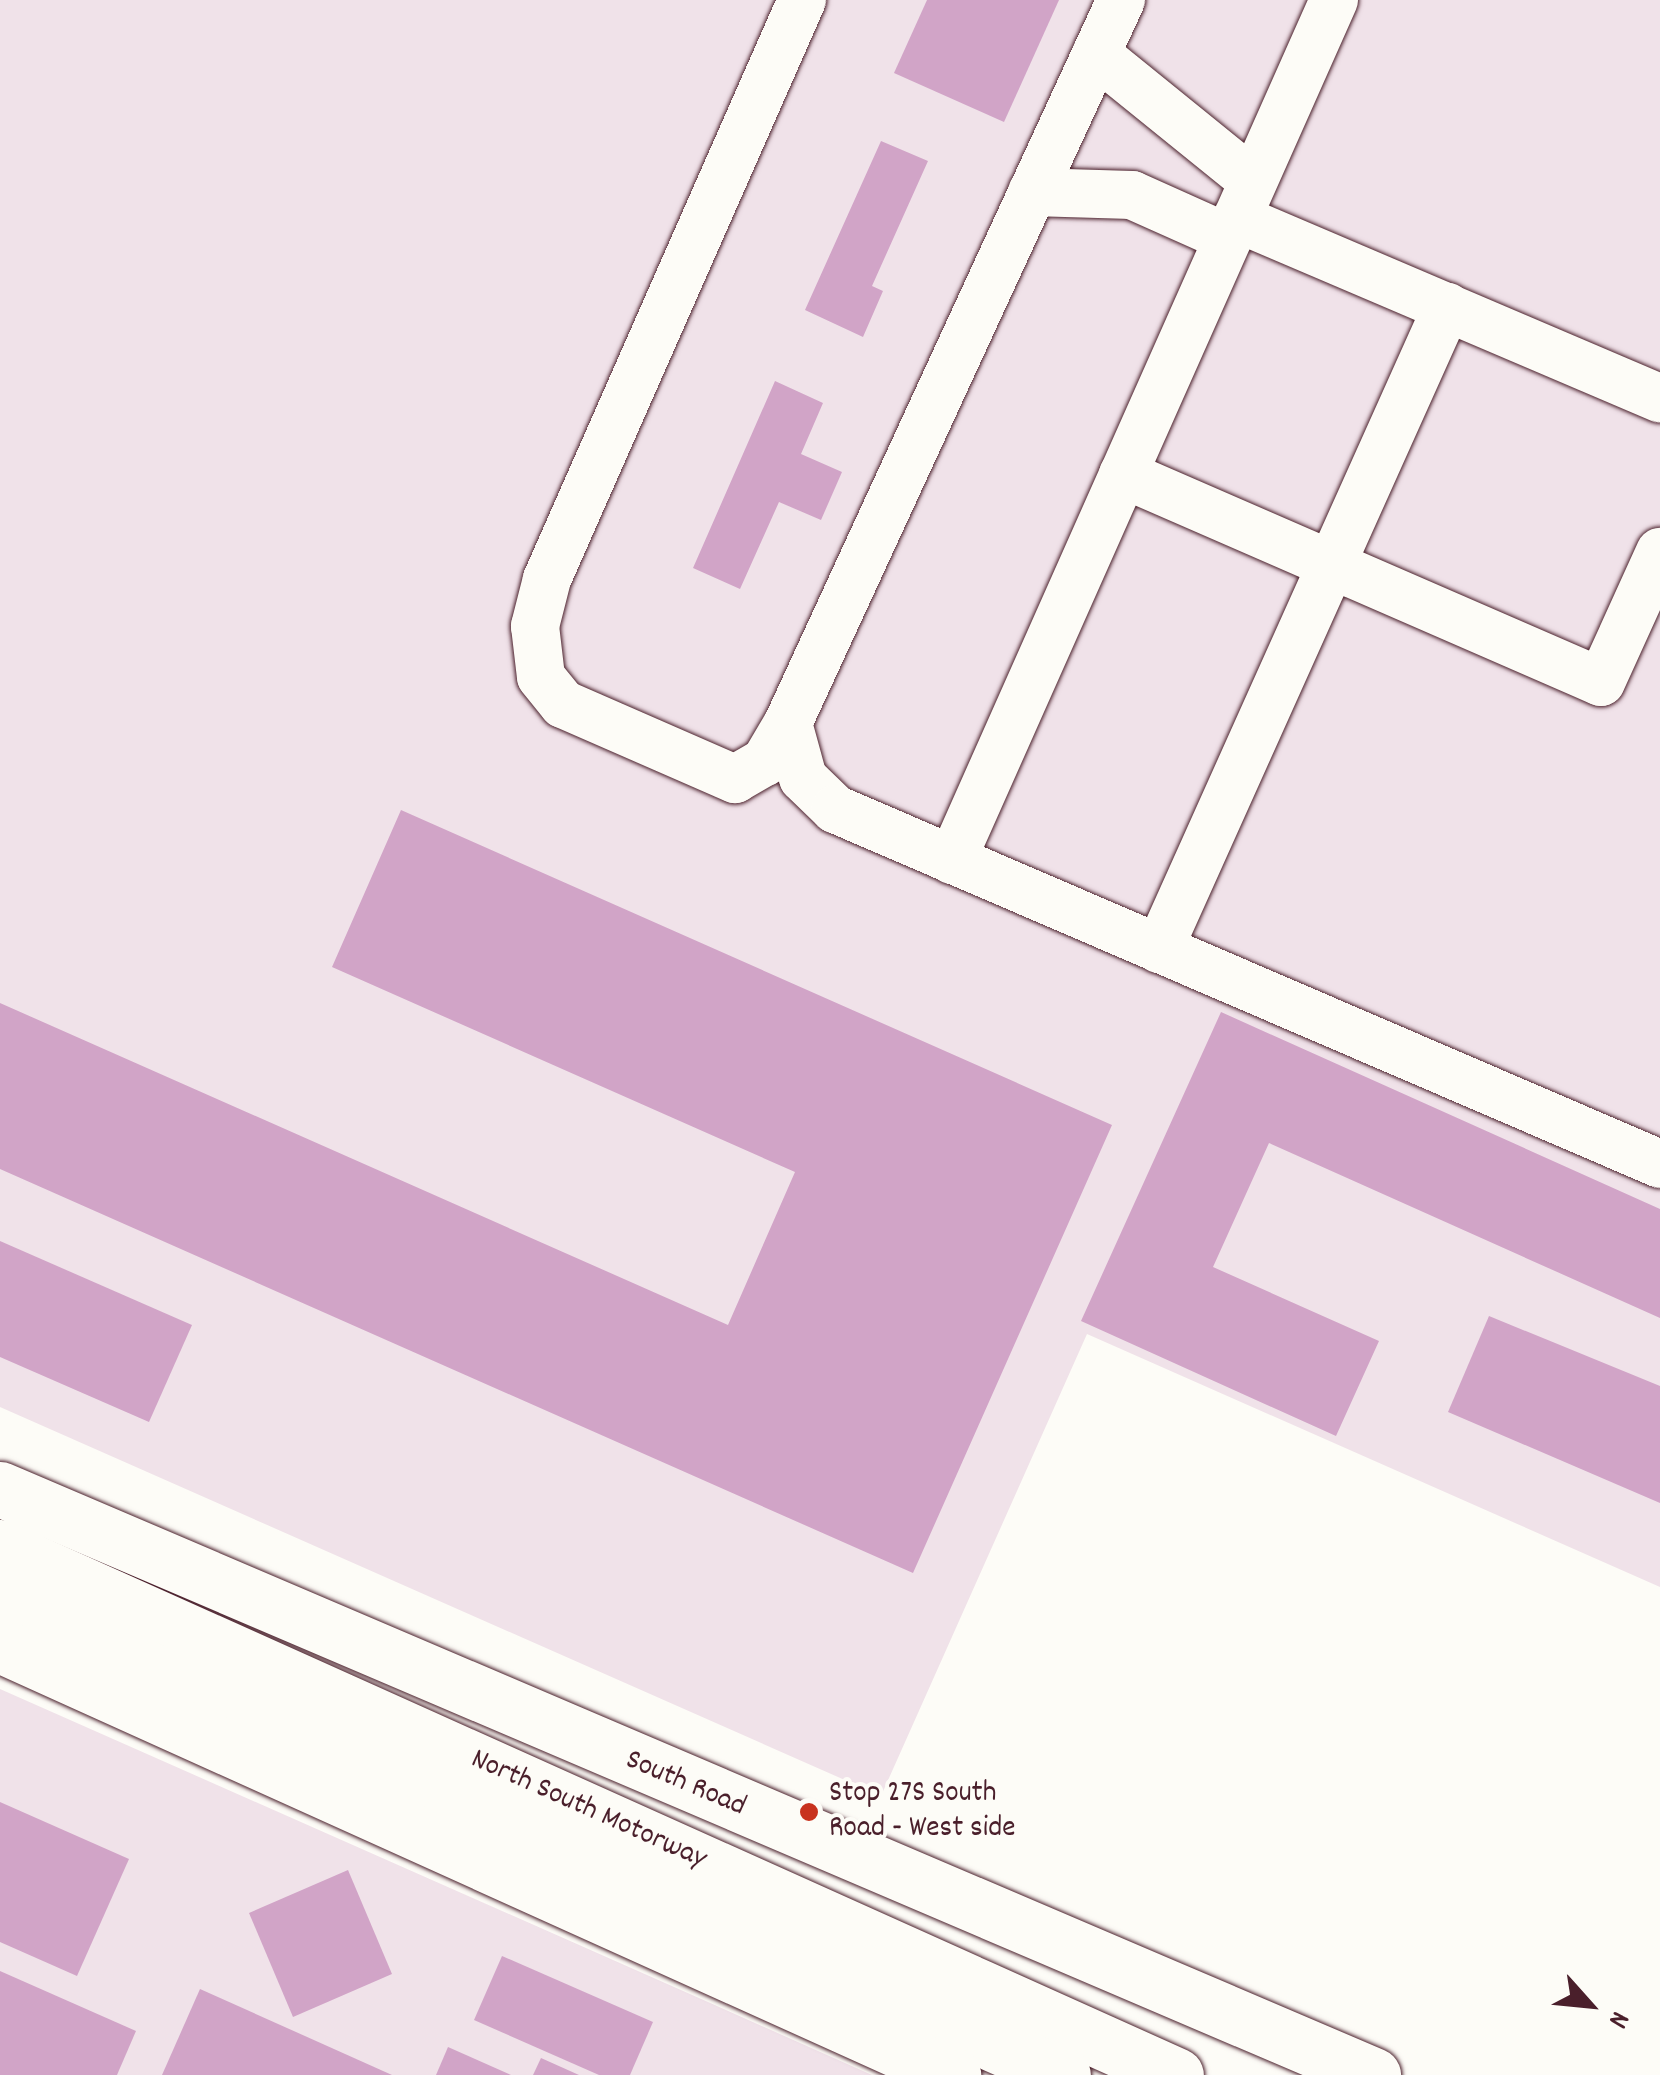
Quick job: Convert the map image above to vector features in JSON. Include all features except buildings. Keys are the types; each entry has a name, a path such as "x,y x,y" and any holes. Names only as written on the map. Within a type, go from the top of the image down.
{"highway":[{"name":"South Road","path":"0,1490 1373,2075"},
{"name":"North South Motorway","path":"0,1547 1176,2075"},
{"name":"North South Motorway","path":"0,1603 1063,2075"},
{"path":"0,1645 953,2075"}],"lane":[{"path":"802,0 546,578 535,626 541,677 563,704 735,778 835,809 1660,1164"},
{"path":"735,778 765,762 788,724 1121,0"},
{"path":"952,860 1334,0"},
{"path":"1096,54 1239,212"},
{"path":"1032,192 1132,195 1239,212 1660,398"},
{"path":"1159,949 1447,307"},
{"path":"1123,474 1601,682 1660,552"},
{"path":"788,724 804,778 835,809"}],"shaded area":[{"path":"0,0 1660,0 1660,1587 1087,1334 881,1796 0,1407"},
{"path":"0,1689 708,2002 872,2075 0,2075"}],"place":[{"name":"Stop 27S South Road - West side","path":"809,1812"}]}
